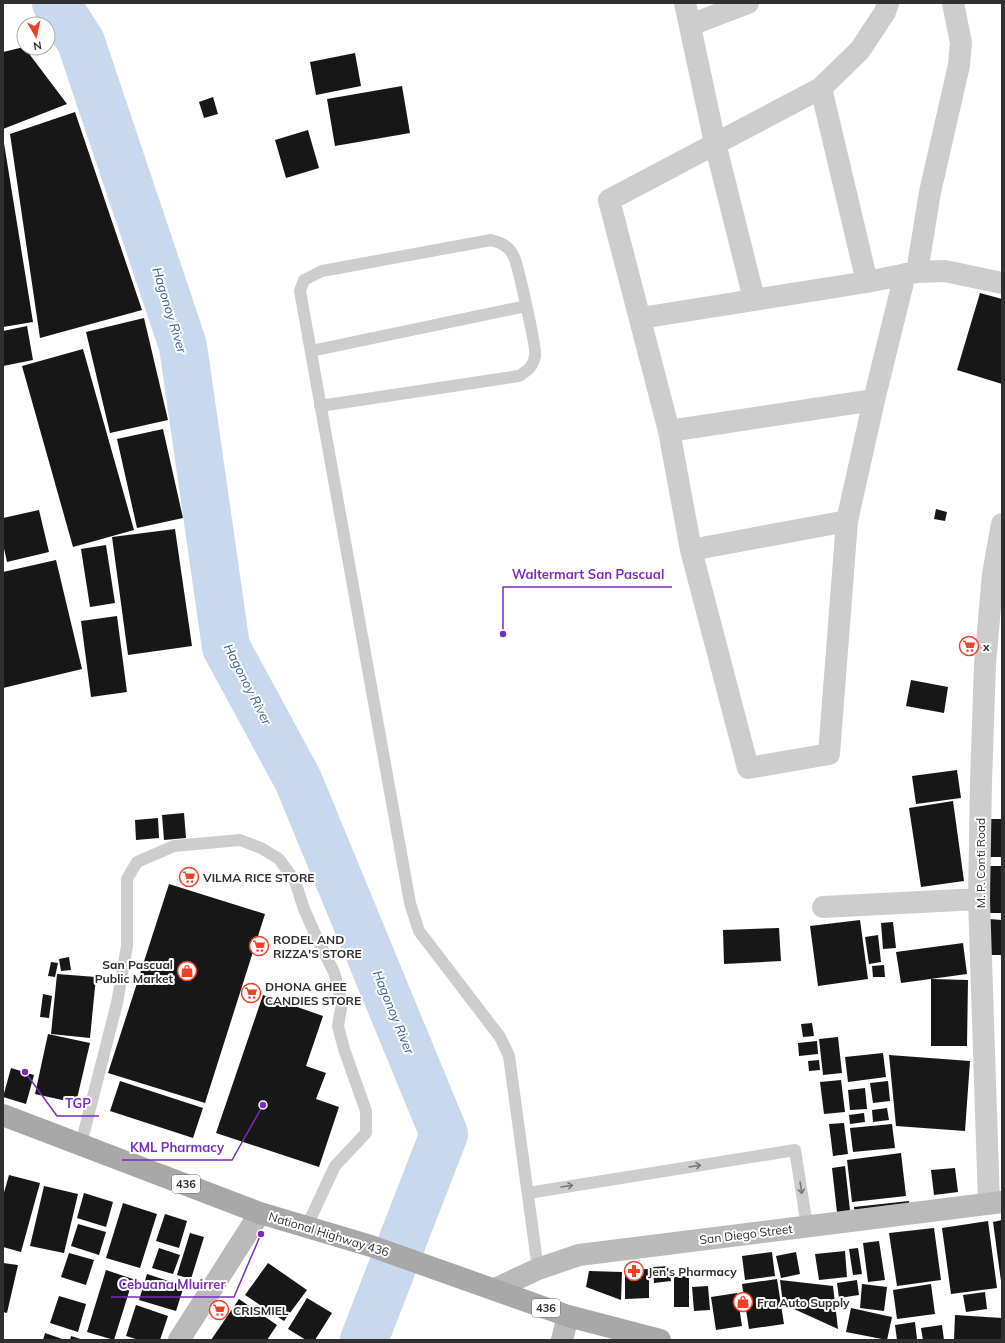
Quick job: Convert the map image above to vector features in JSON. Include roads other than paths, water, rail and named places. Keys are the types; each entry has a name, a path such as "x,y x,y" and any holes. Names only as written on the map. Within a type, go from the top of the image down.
{"main road":[{"name":"National Highway 436","path":"3,1115 260,1213 371,1246 568,1316 660,1340"}],"street":[{"path":"685,3 715,143 754,299"},
{"path":"690,25 748,3"},
{"path":"888,3 885,12 860,50 821,88 609,200 641,318 669,431 691,550 748,768 829,754 847,521 874,400 911,273 959,65 961,43 953,3"},
{"path":"821,88 867,282"},
{"path":"641,318 867,282 911,273 945,271 1002,283"},
{"path":"669,431 874,400"},
{"path":"691,550 847,521"},
{"name":"M. P. Conti Road","path":"995,1203 979,899 980,782 985,664 993,574 1002,524"},
{"path":"823,907 979,899"},
{"name":"San Diego Street","path":"495,1289 538,1269 579,1255 995,1203"},
{"path":"179,1340 260,1213"},
{"path":"562,1340 568,1316"}],"lane":[{"path":"320,406 519,376 531,369 536,354 514,258 505,244 491,240 322,271 304,280 300,291 320,406 410,903 419,930 500,1037 509,1056 538,1269"},
{"path":"311,351 526,306"},
{"path":"81,1144 116,1003 125,953 127,879 137,862 174,846 240,840 261,848 279,859 295,881 304,909 318,943 334,972 342,1003 338,1026 344,1049 366,1112 366,1133 336,1166 307,1226"},
{"path":"528,1193 795,1150 807,1226"}],"waterway":[{"name":"Hagonoy River","path":"56,3 81,42 183,346 226,647 298,780 444,1134 364,1340"}],"place":[{"name":"Waltermart San Pascual","path":"503,634"},
{"name":"x","path":"969,646"},
{"name":"VILMA RICE STORE","path":"189,877"},
{"name":"RODEL AND RIZZA'S STORE","path":"259,946"},
{"name":"San Pascual Public Market","path":"187,971"},
{"name":"DHONA GHEE CANDIES STORE","path":"251,993"},
{"name":"TGP","path":"25,1072"},
{"name":"KML Pharmacy","path":"263,1105"},
{"name":"Cebuana Mluirrer","path":"261,1234"},
{"name":"Jen's Pharmacy","path":"634,1271"},
{"name":"Fra Auto Supply","path":"743,1302"},
{"name":"CRISMIEL","path":"219,1310"}]}
